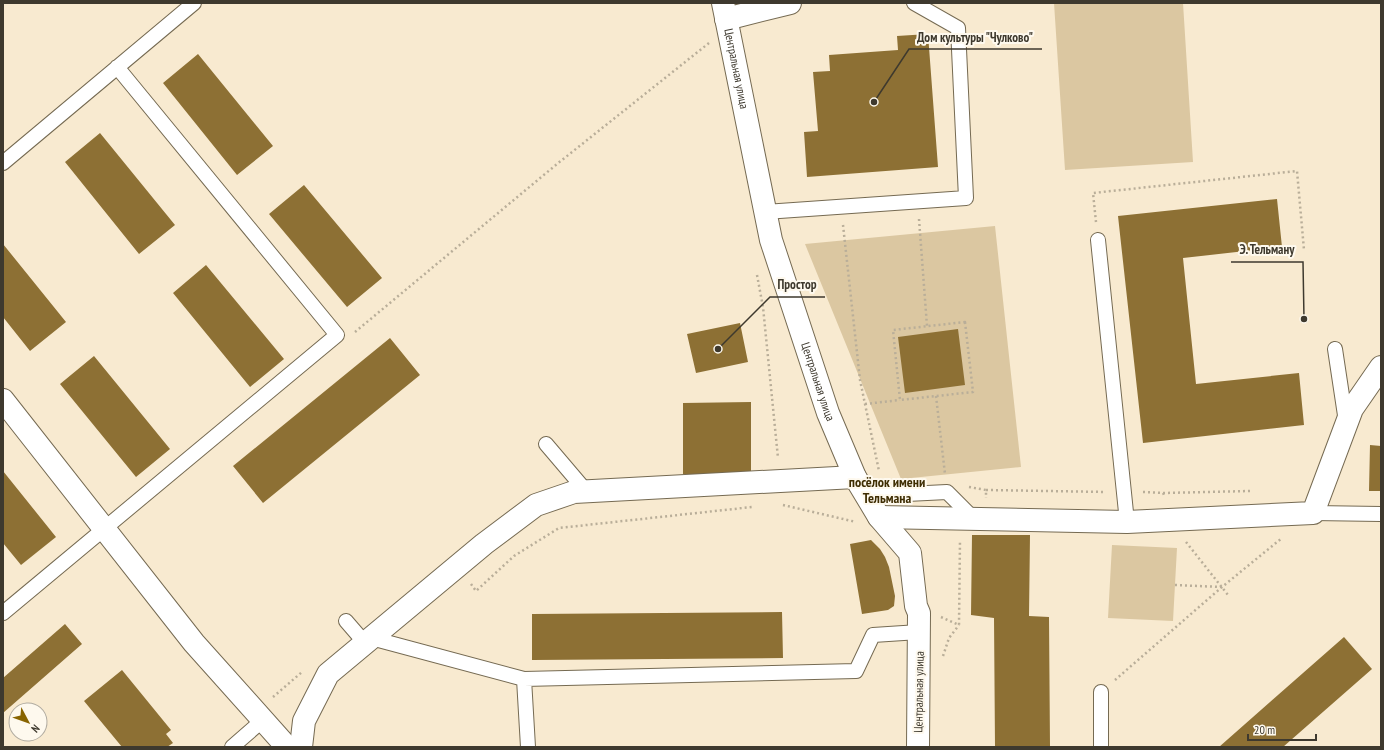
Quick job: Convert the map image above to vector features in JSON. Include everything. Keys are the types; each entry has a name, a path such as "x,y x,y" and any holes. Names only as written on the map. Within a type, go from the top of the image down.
{"street":[{"path":"725,11 790,3"},
{"name":"Центральная улица","path":"725,11 771,240 828,413 855,477 866,496 870,520 910,554 916,606 919,613 918,747"},
{"path":"870,520 1127,522 1312,513 1352,409 1381,366"},
{"path":"3,400 194,643 287,747"},
{"path":"301,747 304,720 328,674 484,544 536,505 574,492 855,477"}],"lane":[{"path":"3,163 194,3"},
{"path":"765,212 966,198 958,28 914,3"},
{"path":"3,613 337,335 117,67"},
{"path":"1098,240 1127,522"},
{"path":"1335,349 1346,424"},
{"path":"546,444 586,491"},
{"path":"866,496 947,492 981,520"},
{"path":"1312,513 1381,514"},
{"path":"346,621 368,641 524,679 856,671 873,635 919,632"},
{"path":"524,679 528,747"},
{"path":"1101,692 1101,747"},
{"path":"232,747 263,720"}],"path":[{"path":"350,336 556,164 710,42 712,50"},
{"path":"1098,240 1093,193 1297,171 1304,250"},
{"path":"918,201 927,326"},
{"path":"841,206 860,380 877,463"},
{"path":"756,268 763,307 778,461"},
{"path":"865,404 973,392 965,322 893,330 900,400"},
{"path":"936,396 945,474"},
{"path":"966,486 986,490 981,520"},
{"path":"1163,493 1258,491"},
{"path":"780,504 870,520"},
{"path":"458,566 476,591 514,556 559,528 756,507"},
{"path":"1101,692 1222,587 1282,538"},
{"path":"916,606 959,625 960,539"},
{"path":"1175,585 1222,587"},
{"path":"271,699 306,669"}],"shaded area":[{"path":"1054,3 1183,3 1193,162 1065,170"},
{"path":"995,226 1021,467 901,479 805,244"},
{"path":"1112,545 1177,548 1173,621 1108,618"}],"building":[{"path":"928,34 938,167 807,177 804,132 818,131 813,72 830,71 829,55 898,50 897,36"},
{"path":"198,54 273,146 237,175 163,83"},
{"path":"100,133 175,225 139,254 65,162"},
{"path":"304,185 382,278 347,307 269,214"},
{"path":"1277,199 1282,247 1183,258 1196,384 1299,373 1304,425 1143,443 1118,216"},
{"path":"3,244 66,322 30,351 3,317"},
{"path":"206,265 284,359 250,387 173,293"},
{"path":"740,323 748,362 696,373 687,334"},
{"path":"958,329 965,385 905,393 898,337"},
{"path":"390,338 420,375 263,503 233,466"},
{"path":"94,356 170,449 136,477 60,384"},
{"path":"751,402 751,474 683,474 683,403"},
{"path":"1370,445 1381,446 1381,491 1369,491"},
{"path":"3,471 56,537 21,565 3,543"},
{"path":"972,535 1030,535 1029,616 1049,617 1050,747 995,747 994,618 971,615"},
{"path":"871,540 880,549 889,567 895,596 894,606 888,610 862,614 850,544"},
{"path":"782,612 783,658 532,660 532,614"},
{"path":"65,624 82,644 16,702 8,702 8,709 3,713 3,678"},
{"path":"1344,637 1372,669 1283,747 1219,747"},
{"path":"122,670 171,730 166,734 173,743 167,747 122,747 84,701"}],"place":[{"name":"Дом культуры \"Чулково\"","path":"874,102"},
{"name":"Э. Тельману","path":"1304,319"},
{"name":"Простор","path":"718,349"}],"district":[{"name":"посёлок имени Тельмана","path":"887,490"}]}
